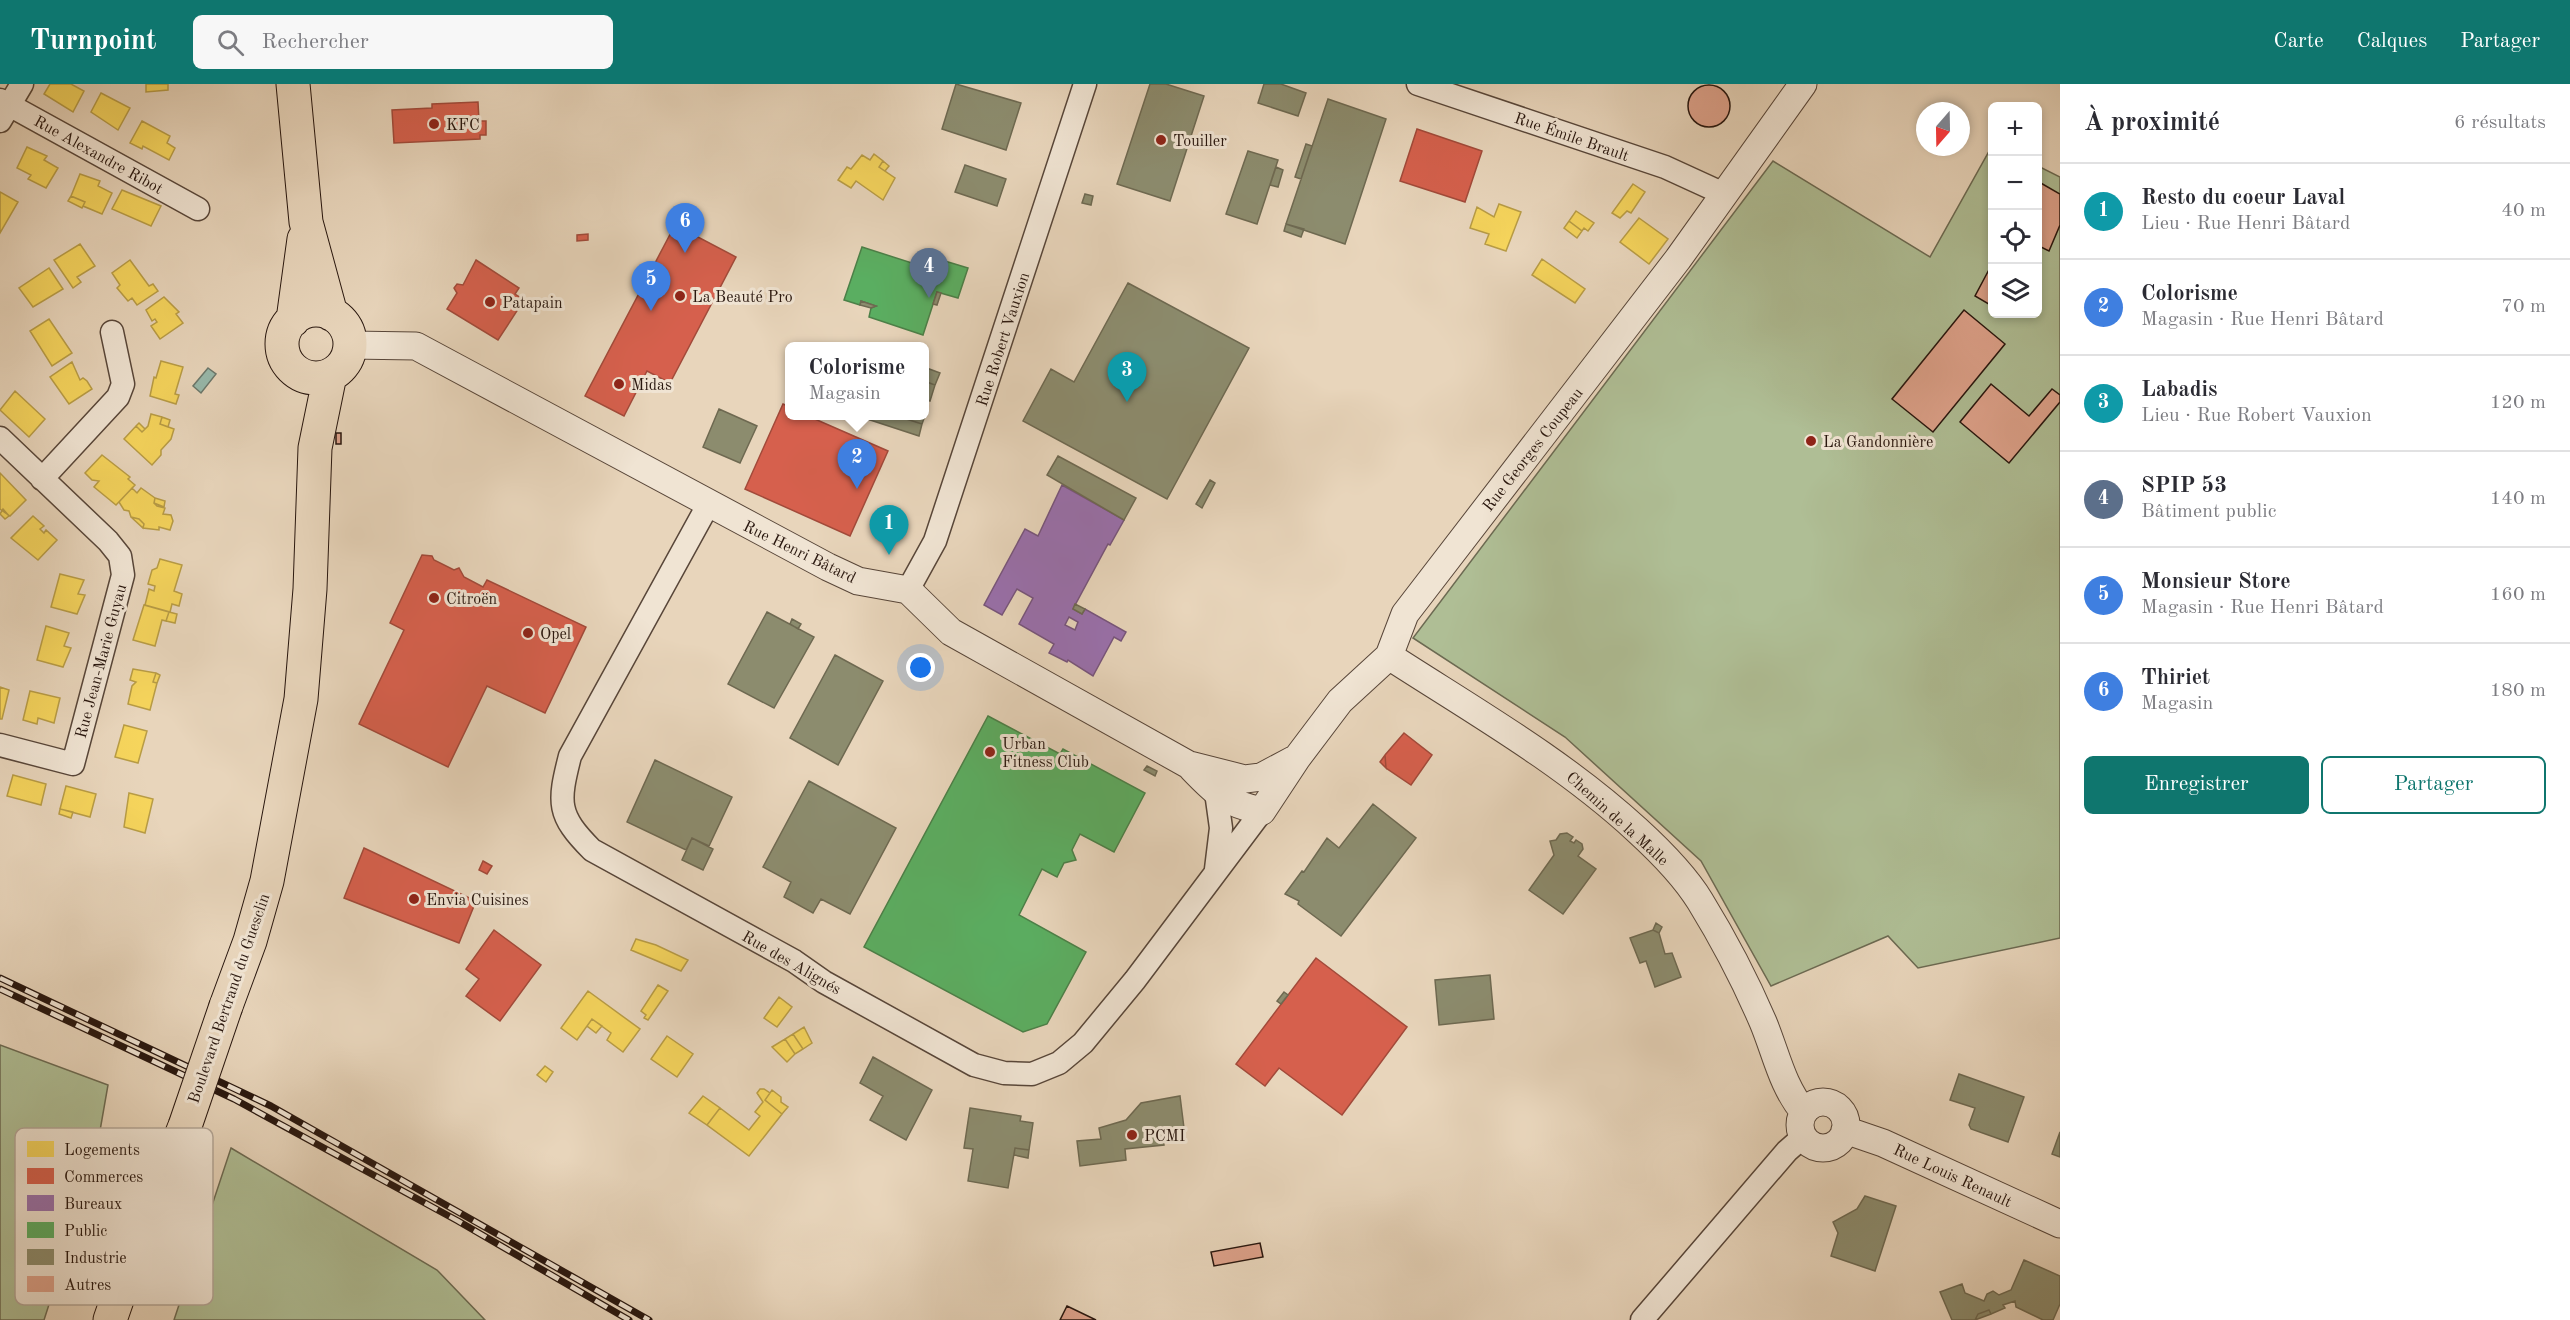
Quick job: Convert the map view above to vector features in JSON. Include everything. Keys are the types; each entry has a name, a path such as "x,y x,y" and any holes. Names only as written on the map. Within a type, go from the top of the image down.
{"main road":[{"path":"293,84 306,222 331,314"},
{"path":"293,320 306,222"},
{"path":"311,311 331,314 345,326 350,345 345,363 330,375 307,377 289,364 282,346 287,327 293,320 311,311"},
{"name":"Boulevard Bertrand du Guesclin","path":"289,364 315,448"},
{"name":"Boulevard Bertrand du Guesclin","path":"184,1128 250,941 267,880 301,699 310,589 315,448 330,375"},
{"name":"Boulevard Bertrand du Guesclin","path":"110,1320 115,1305"},
{"name":"Boulevard Bertrand du Guesclin","path":"126,1320 130,1305"}],"street":[{"path":"3,108 22,84"},
{"name":"Rue Robert Vauxion","path":"908,590 935,541 1085,84"},
{"name":"Rue Émile Brault","path":"1418,84 1665,167 1724,194"},
{"name":"Rue Georges Coupeau","path":"1262,811 1297,758 1340,701 1389,656 1405,614 1678,260 1803,84"},
{"name":"Rue Alexandre Ribot","path":"3,108 198,209"},
{"path":"42,479 118,397 123,384 112,332"},
{"name":"Rue Henri Bâtard","path":"350,345 416,346 708,505 858,581 908,590"},
{"name":"Rue Jean-Marie Guyau","path":"0,438 108,541 120,556 123,575 73,764 0,745"},
{"name":"Rue des Alignés","path":"708,505 570,756 561,799 572,830 592,850 794,961 824,982 974,1065 1004,1073 1032,1074 1059,1063 1083,1043 1135,980 1216,869 1262,811"},
{"path":"908,590 951,632 1189,765 1232,777 1261,777"},
{"name":"Chemin de la Malle","path":"1389,656 1565,769 1660,852 1698,898 1722,938 1763,1022 1781,1074 1803,1124"},
{"path":"1216,869 1224,808 1261,777 1297,758"},
{"path":"1189,765 1224,808 1262,811"},
{"path":"1642,1320 1772,1169 1816,1103 1831,1104 1843,1114 1845,1130 1839,1142 1827,1148 1813,1146 1803,1124"},
{"name":"Rue Louis Renault","path":"1845,1130 1883,1143 2060,1224"}],"shaded area":[{"name":"La Gandonnière","path":"1988,153 1988,318 2042,318 2042,168 2060,177 2060,938 1918,968 1888,936 1771,986 1701,861 1565,737 1413,638 1773,161 1930,257"},
{"path":"208,368 216,374 201,393 193,386"},
{"path":"0,1045 108,1085 100,1128 15,1128 15,1305 49,1305 44,1320 0,1320"},
{"path":"231,1148 437,1270 485,1320 174,1320 179,1305 213,1305 213,1202"}],"building: Logements":[{"path":"50,84 71,84 84,91 73,112 44,94"},
{"path":"146,84 168,84 168,90 146,92"},
{"path":"101,93 130,108 118,130 91,112"},
{"path":"142,121 170,136 167,143 175,148 169,160 143,146 142,149 130,143"},
{"path":"27,147 47,156 44,160 58,168 46,188 28,179 31,175 17,168"},
{"path":"874,154 883,161 879,167 895,178 883,200 856,181 851,188 838,180 847,167 851,169 862,155 870,160"},
{"path":"883,161 889,166 885,171 879,167"},
{"path":"80,174 100,181 98,186 112,193 102,214 83,206 85,202 71,196"},
{"path":"1633,184 1645,192 1631,213 1627,211 1620,218 1612,213"},
{"path":"122,190 161,206 151,226 112,209"},
{"path":"0,192 18,202 0,233"},
{"path":"71,196 85,202 82,208 68,201"},
{"path":"1499,204 1521,212 1506,251 1485,244 1489,234 1470,228 1477,207 1494,217"},
{"path":"1576,211 1594,223 1588,231 1584,228 1582,231 1569,221"},
{"path":"1639,218 1668,239 1649,264 1620,242"},
{"path":"1569,221 1582,231 1577,238 1564,228"},
{"path":"80,244 95,266 77,277 81,282 73,288 54,260"},
{"path":"1542,259 1585,289 1575,303 1532,275"},
{"path":"130,260 149,286 153,284 158,291 137,305 132,298 128,301 117,288 120,285 112,273"},
{"path":"49,268 63,289 33,307 19,288"},
{"path":"164,297 179,312 176,314 183,323 160,339 151,326 157,322 155,319 152,321 146,310"},
{"path":"49,319 72,353 52,366 30,331"},
{"path":"161,361 183,367 175,394 179,395 176,404 150,396 154,377 156,378"},
{"path":"72,362 80,380 83,378 87,381 92,389 69,404 50,377"},
{"path":"15,391 45,419 29,437 0,410"},
{"path":"151,414 162,417 160,424 174,429 171,439 152,465 124,439 136,426 142,432 148,426"},
{"path":"162,417 170,420 168,427 160,424"},
{"path":"139,423 145,429 142,432 136,426"},
{"path":"102,455 130,477 128,479 135,485 116,505 94,487 99,481 92,480 85,473"},
{"path":"0,473 26,500 10,516 0,509"},
{"path":"132,488 137,493 141,488 155,498 154,503 157,506 165,508 163,514 171,515 173,521 170,530 159,527 159,530 143,528 144,524 139,519 131,517 129,511 124,510 119,502"},
{"path":"155,498 165,501 164,507 154,503"},
{"path":"3,509 9,516 5,519 0,514"},
{"path":"33,516 44,526 40,529 44,533 46,530 57,540 38,560 11,538"},
{"path":"131,517 139,519 144,524 143,528"},
{"path":"160,559 182,565 174,591 182,594 179,606 172,604 170,612 145,605 149,589 154,591 155,586 148,584 152,570 157,568"},
{"path":"60,574 84,580 78,594 85,595 77,614 51,607"},
{"path":"144,605 169,612 166,621 162,620 155,646 133,640"},
{"path":"169,612 177,614 175,623 166,621"},
{"path":"46,626 69,633 64,646 71,648 63,667 37,660"},
{"path":"133,669 156,673 153,682 157,683 150,710 128,704 132,686 136,682 130,680"},
{"path":"156,673 160,675 157,683 153,682"},
{"path":"0,687 9,690 2,719 0,719"},
{"path":"30,691 60,698 54,723 38,718 37,724 23,720"},
{"path":"124,725 147,731 138,763 115,757"},
{"path":"13,775 46,784 41,805 7,796"},
{"path":"66,786 96,794 90,817 60,809"},
{"path":"129,793 153,799 145,833 124,827"},
{"path":"60,809 73,812 71,818 59,814"},
{"path":"636,939 656,945 688,960 681,971 631,950"},
{"path":"658,985 668,991 648,1020 644,1018 646,1015 641,1011"},
{"path":"588,991 640,1029 623,1052 607,1040 611,1033 592,1019 577,1040 561,1028"},
{"path":"779,997 792,1007 777,1027 764,1018"},
{"path":"592,1019 602,1026 596,1033 587,1026"},
{"path":"804,1027 812,1043 803,1049 793,1034"},
{"path":"793,1034 803,1049 795,1054 785,1039"},
{"path":"667,1036 693,1054 677,1077 651,1059"},
{"path":"785,1039 795,1054 787,1062 772,1047"},
{"path":"545,1066 553,1072 546,1082 537,1075"},
{"path":"760,1089 770,1093 765,1100 782,1114 749,1156 707,1125 720,1108 749,1130 760,1116 755,1112 763,1102 757,1093"},
{"path":"772,1090 788,1107 782,1114 765,1100"},
{"path":"703,1096 720,1108 707,1125 689,1113"}],"building: Commerces":[{"path":"478,102 479,121 486,121 486,135 480,135 480,139 394,143 392,110 432,108 432,104"},
{"path":"1417,129 1482,151 1465,202 1400,181"},
{"path":"675,225 736,257 670,383 647,371 624,416 585,396"},
{"path":"588,234 588,240 577,241 577,235"},
{"path":"476,260 519,288 515,294 524,300 498,340 447,309 457,293 454,288 457,284 463,285"},
{"path":"783,404 785,405 785,420 817,420 888,451 850,536 745,489"},
{"path":"422,555 432,556 434,560 454,570 459,568 464,577 483,587 487,580 586,627 545,713 487,686 448,767 359,724 404,630 390,623"},
{"path":"1404,733 1432,755 1411,785 1386,768 1385,755"},
{"path":"1385,755 1386,768 1380,762"},
{"path":"364,848 476,901 459,943 344,898"},
{"path":"483,861 492,866 487,874 479,870"},
{"path":"494,930 541,965 500,1021 466,996 479,979 466,969"},
{"path":"1316,958 1407,1027 1342,1115 1279,1068 1265,1086 1236,1064"}],"building: Bureaux":[{"path":"1062,485 1124,520 1110,545 1108,544 1073,609 1082,614 1085,609 1126,632 1121,641 1114,637 1093,676 1068,660 1067,662 1049,653 1054,644 1019,624 1033,598 1017,589 1002,615 984,605 1025,529 1038,536","holes":["1069,617 1078,622 1075,630 1065,625"]}],"building: Public":[{"path":"862,247 918,265 922,263 925,255 968,268 958,298 937,292 923,335 869,317 871,308 876,306 861,301 860,305 844,300"},
{"path":"988,716 1060,754 1063,749 1145,793 1114,852 1080,834 1072,850 1076,860 1064,863 1057,877 1042,869 1019,915 1086,952 1047,1024 1023,1032 864,947"}],"building: Industrie":[{"path":"956,84 1021,103 1006,150 942,129"},
{"name":"Touiller","path":"1150,84 1166,84 1204,96 1170,201 1117,184"},
{"path":"1264,84 1281,84 1306,93 1298,116 1258,103"},
{"path":"1328,99 1386,119 1345,244 1286,224"},
{"path":"1306,144 1312,146 1301,179 1295,177"},
{"path":"1248,151 1278,160 1257,224 1226,214"},
{"path":"965,165 1006,179 997,206 955,192"},
{"path":"1276,167 1283,170 1278,187 1270,185"},
{"path":"1085,194 1093,196 1091,205 1082,203"},
{"path":"1286,224 1304,229 1301,237 1284,231"},
{"path":"1128,283 1249,348 1167,499 1023,421 1051,369 1074,382"},
{"path":"937,292 941,293 937,305 933,304"},
{"path":"861,301 876,306 871,308 860,305"},
{"path":"929,369 940,373 935,385 929,383"},
{"path":"929,383 935,385 929,401"},
{"path":"719,409 757,426 740,463 703,447"},
{"path":"870,420 910,420 922,424 919,436"},
{"path":"910,420 923,420 922,424"},
{"path":"1058,456 1136,498 1124,520 1047,475"},
{"path":"1210,480 1215,483 1202,508 1196,504"},
{"path":"1075,604 1085,609 1082,614 1073,609"},
{"path":"767,612 814,637 774,708 728,684"},
{"path":"792,619 801,624 798,629 790,624"},
{"path":"835,655 883,681 838,765 790,738"},
{"path":"655,760 732,797 709,846 692,838 686,850 627,822"},
{"path":"1147,766 1157,771 1155,776 1144,770"},
{"path":"809,781 896,828 850,914 821,899 813,913 784,897 791,882 763,867"},
{"path":"1373,804 1416,838 1341,936 1298,904 1299,901 1285,894 1302,871 1304,872 1327,838 1339,848"},
{"path":"1567,833 1573,837 1570,841 1574,843 1576,840 1582,844 1583,849 1578,856 1596,869 1563,914 1529,890 1554,855 1550,841 1556,840 1560,834"},
{"path":"692,838 713,849 703,870 682,860"},
{"path":"1656,923 1662,927 1659,933 1653,930"},
{"path":"1653,930 1659,933 1665,954 1672,953 1681,977 1655,987 1646,961 1640,963 1630,938"},
{"path":"1490,975 1494,1019 1439,1025 1435,980"},
{"path":"1284,992 1288,995 1281,1004 1277,1001"},
{"path":"873,1057 932,1090 906,1140 870,1120 883,1096 860,1083"},
{"path":"1959,1074 2024,1097 2008,1142 1971,1129 1969,1125 1975,1108 1950,1100"},
{"name":"PCMI","path":"1180,1096 1184,1128 1162,1131 1164,1145 1125,1149 1126,1160 1080,1166 1077,1141 1101,1139 1099,1128 1126,1120 1141,1103"},
{"path":"970,1108 1021,1116 1020,1121 1033,1123 1029,1150 1015,1148 1008,1188 968,1181 973,1149 964,1148"},
{"path":"2060,1132 2060,1157 2052,1154"},
{"path":"1015,1148 1029,1150 1028,1158 1014,1155"},
{"path":"1865,1196 1896,1206 1875,1271 1831,1256 1838,1233 1833,1222 1857,1209"},
{"path":"2024,1260 2060,1276 2060,1304 2053,1320 2043,1320 2016,1307 2015,1301 2003,1305 2005,1308 1991,1314 1989,1310 1978,1314 1975,1320 1952,1320 1940,1292 1962,1284 1965,1293 1984,1301 1987,1294 1993,1291 1999,1295 2011,1290"},
{"path":"1989,1310 1991,1314 1975,1320 1978,1314"}],"building: Autres":[{"path":"1709,85 1724,91 1730,106 1724,121 1709,127 1694,121 1688,106 1694,91"},
{"path":"2042,184 2060,194 2060,225 2049,251 2042,248"},
{"path":"1988,272 1988,304 1975,296"},
{"path":"1964,310 2005,344 1933,432 1892,399"},
{"path":"1991,384 2029,416 2052,389 2060,395 2060,402 2009,463 1960,422"},
{"path":"336,433 341,433 341,444 336,444"},
{"path":"1260,1243 1263,1257 1214,1266 1211,1252"},
{"path":"1067,1306 1096,1320 1060,1320"}],"railway":[{"path":"0,978 271,1106 649,1320"},
{"path":"0,989 234,1099 458,1221 629,1320"}],"place":[{"name":"KFC","path":"434,124"},
{"name":"Touiller","path":"1161,140"},
{"name":"Thiriet","path":"685,253"},
{"name":"La Beauté Pro","path":"680,296"},
{"name":"SPIP 53","path":"929,298"},
{"name":"Patapain","path":"490,302"},
{"name":"Monsieur Store","path":"651,311"},
{"name":"Midas","path":"619,384"},
{"name":"Labadis","path":"1127,402"},
{"name":"La Gandonnière","path":"1811,441"},
{"name":"Colorisme","path":"857,489"},
{"name":"Resto du coeur Laval","path":"889,555"},
{"name":"Citroën","path":"434,598"},
{"name":"Opel","path":"528,633"},
{"name":"Urban Fitness Club","path":"990,752"},
{"name":"Envia Cuisines","path":"414,899"},
{"name":"PCMI","path":"1132,1135"}]}
